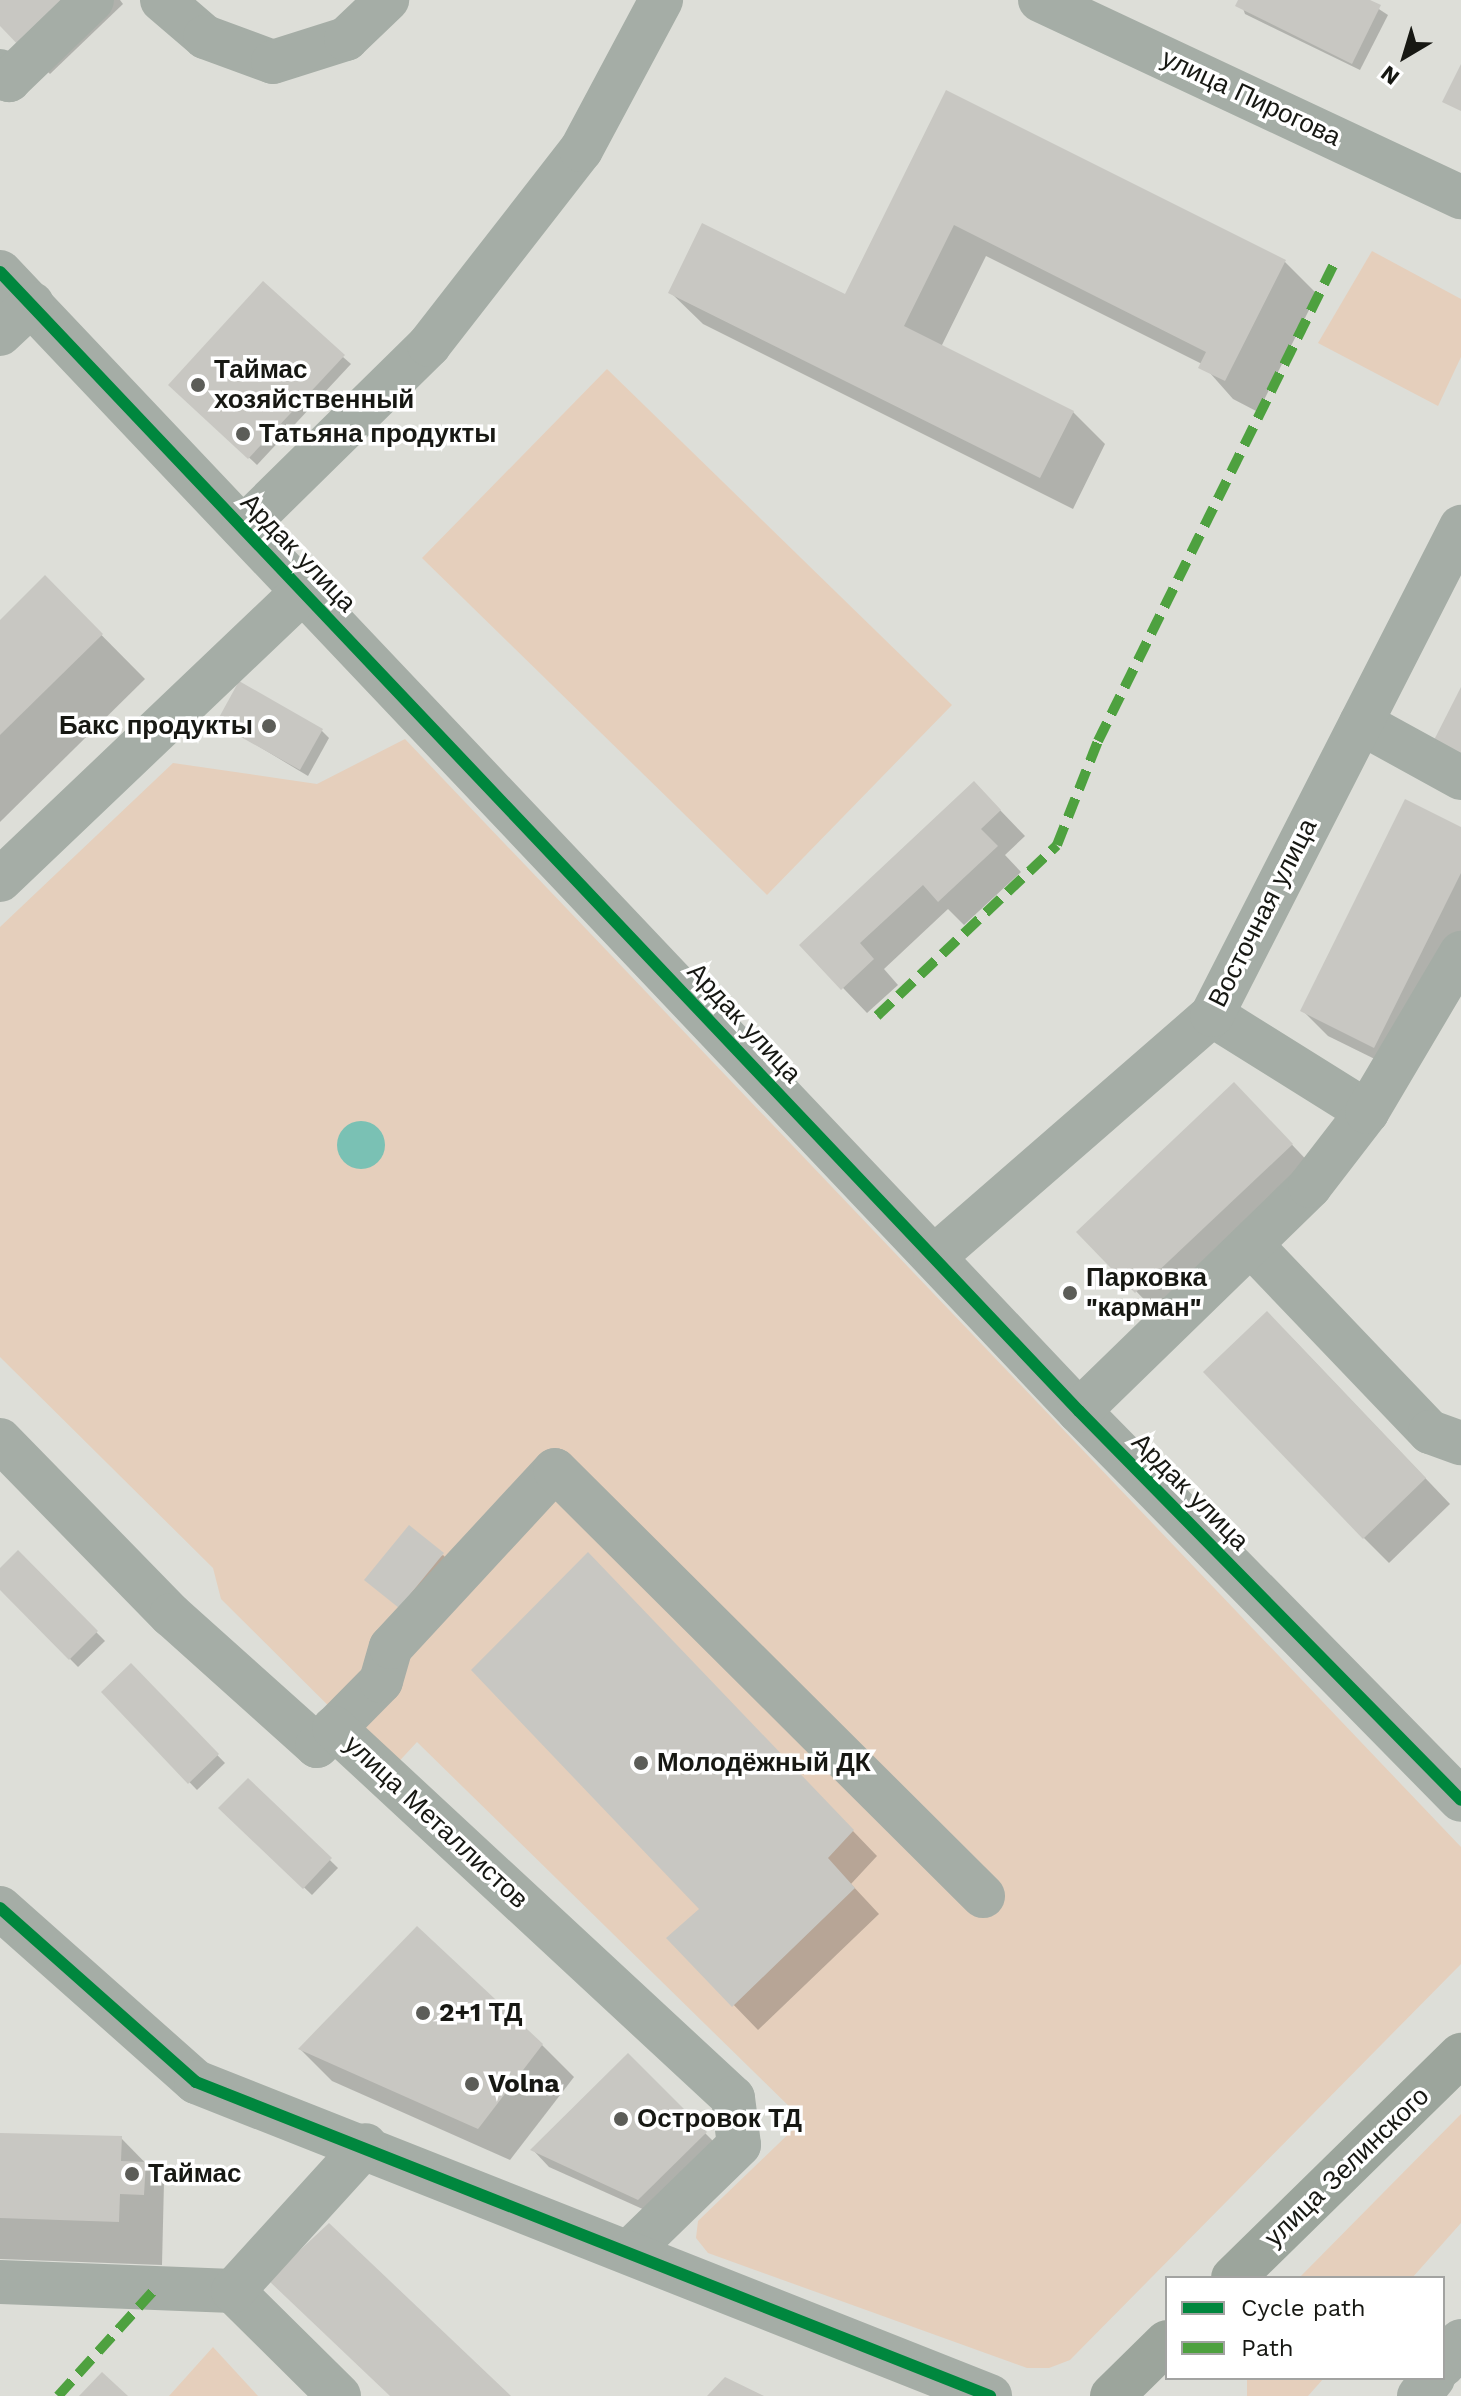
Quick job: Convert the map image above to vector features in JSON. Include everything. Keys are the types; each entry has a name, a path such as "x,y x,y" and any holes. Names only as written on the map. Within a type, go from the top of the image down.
{"main road":[{"name":"улица Зелинского","path":"1235,2276 1461,2055"},
{"path":"1112,2396 1165,2344"}],"street":[{"path":"0,71 9,80 92,0"},
{"path":"162,0 205,37 273,62 346,39 387,0"},
{"path":"243,528 429,345 581,150 661,0"},
{"name":"улица Пирогова","path":"1040,0 1461,197"},
{"name":"Ардак улица","path":"0,272 1079,1411 1461,1800"},
{"path":"0,334 32,304"},
{"name":"Восточная улица","path":"935,1256 1212,1015 1461,529"},
{"path":"0,880 304,591"},
{"path":"1361,723 1461,778"},
{"path":"1079,1411 1253,1247 1367,1112 1461,953"},
{"path":"1212,1015 1367,1112"},
{"path":"1253,1247 1430,1432 1461,1443"},
{"name":"улица Металлистов","path":"0,1440 171,1615 317,1746 334,1728 733,2098 739,2145 630,2251"},
{"path":"334,1728 381,1681 391,1647 555,1470 983,1896"},
{"path":"0,1908 196,2082 366,2145 990,2396"},
{"path":"233,2291 366,2145"},
{"path":"0,2282 233,2291 339,2396"},
{"path":"1445,2362 1461,2341"},
{"path":"1419,2396 1431,2380"}],"shaded area":[{"path":"1372,251 1461,299 1461,357 1438,406 1318,343"},
{"path":"607,369 952,705 767,895 422,558"},
{"path":"405,739 1461,1847 1461,1964 1070,2360 1049,2368 1027,2368 708,2253 696,2238 698,2221 803,2120 417,1742 392,1769 221,1599 213,1568 0,1357 0,927 173,763 317,784"},
{"path":"1461,2114 1461,2223 1414,2276 1301,2276"},
{"path":"213,2347 258,2396 169,2396"},
{"path":"1247,2380 1322,2380 1308,2396 1247,2396"}],"water":[{"path":"361,1121 378,1128 385,1145 378,1162 361,1169 344,1162 337,1145 344,1128"}],"building":[{"path":"0,0 76,0 24,51 0,26"},
{"path":"1238,0 1370,0 1381,5 1352,64 1235,6"},
{"path":"1461,64 1461,111 1442,102"},
{"path":"946,90 1286,260 1225,381 1198,368 1206,352 954,225 904,326 1074,411 1040,478 668,293 702,223 845,294"},
{"path":"263,281 345,355 248,459 168,385"},
{"path":"45,575 103,634 0,735 0,620"},
{"name":"Бакс продукты","path":"239,681 323,729 300,770 216,723"},
{"path":"1461,687 1461,754 1434,740"},
{"path":"974,781 1001,810 981,829 998,846 938,902 923,885 860,943 874,959 841,990 799,945"},
{"path":"1405,799 1461,827 1461,873 1374,1048 1300,1011"},
{"path":"1234,1082 1293,1144 1135,1293 1076,1232"},
{"path":"1267,1311 1426,1478 1363,1539 1203,1372"},
{"path":"409,1525 444,1553 399,1608 364,1580"},
{"path":"18,1550 98,1631 69,1660 0,1590 0,1568"},
{"path":"588,1552 854,1830 828,1858 855,1888 732,2007 666,1938 699,1909 471,1670"},
{"path":"131,1663 219,1754 188,1784 101,1692"},
{"path":"248,1778 332,1858 303,1889 218,1808"},
{"path":"417,1926 543,2044 478,2129 298,2049"},
{"path":"628,2053 707,2132 638,2200 530,2150"},
{"path":"0,2133 122,2136 121,2161 146,2162 144,2195 120,2194 119,2222 0,2218"},
{"path":"329,2223 511,2396 390,2396 268,2280"},
{"path":"102,2372 128,2396 79,2396"},
{"path":"725,2377 764,2396 707,2396"}],"marked path":[{"path":"877,1016 1057,845 1098,741 1334,264"},
{"path":"58,2396 156,2288"}],"cycle path":[{"path":"0,272 1079,1411 1461,1800"},
{"path":"0,1908 196,2082 990,2396"}],"place":[{"name":"Таймас хозяйственный","path":"198,385"},
{"name":"Татьяна продукты","path":"243,434"},
{"name":"Бакс продукты","path":"269,726"},
{"name":"Парковка \"карман\"","path":"1070,1293"},
{"name":"Молодёжный ДК","path":"641,1763"},
{"name":"2+1 ТД","path":"423,2013"},
{"name":"Volna","path":"472,2084"},
{"name":"Островок ТД","path":"621,2119"},
{"name":"Таймас","path":"132,2174"}]}
